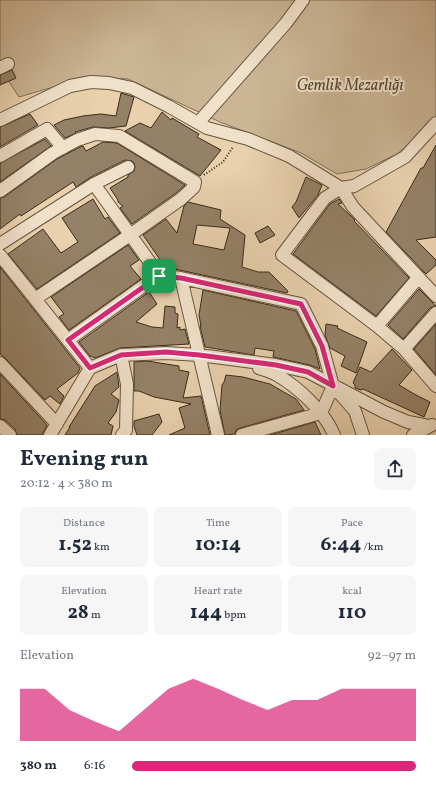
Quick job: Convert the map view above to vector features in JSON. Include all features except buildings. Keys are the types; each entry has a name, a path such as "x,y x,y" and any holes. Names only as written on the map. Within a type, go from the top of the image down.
{"street":[{"path":"198,123 286,23 303,0"},
{"path":"0,120 70,86 91,82 109,83 132,88 207,128 240,137 289,156 342,188 353,207 436,296"},
{"path":"436,123 405,157 354,186 342,188 325,198 282,255 377,326 404,349 436,386"},
{"path":"0,156 47,129 63,148"},
{"path":"0,191 63,148 77,140 94,134 119,136 195,182 194,187 181,199 35,299"},
{"path":"0,244 94,184 128,167"},
{"path":"94,184 159,276"},
{"path":"0,255 90,368"},
{"path":"68,340 159,276 181,278 301,304 322,346 333,386 355,411 363,435"},
{"path":"181,278 218,435"},
{"path":"377,326 418,278"},
{"path":"404,349 436,313"},
{"path":"50,435 90,368 121,355 166,352 276,365 308,372 384,412 408,422 433,424"},
{"path":"121,355 127,384 125,433"},
{"path":"241,361 276,374 298,390 321,413 334,435"},
{"path":"0,363 57,424"},
{"path":"321,413 333,386"},
{"path":"242,435 321,413"},
{"path":"413,435 433,424"},
{"path":"0,426 10,435"}],"path":[{"path":"195,182 223,162 240,137"}],"green space":[{"name":"Gemlik Mezarlığı","path":"0,0 436,0 436,116 419,136 397,154 366,169 337,174 301,153 220,122 128,79 88,77 19,97 0,68"}],"route":[{"path":"159,276 181,278 301,304 322,346 333,386 308,372 276,365 166,352 121,355 90,368 68,340 159,276"}]}
